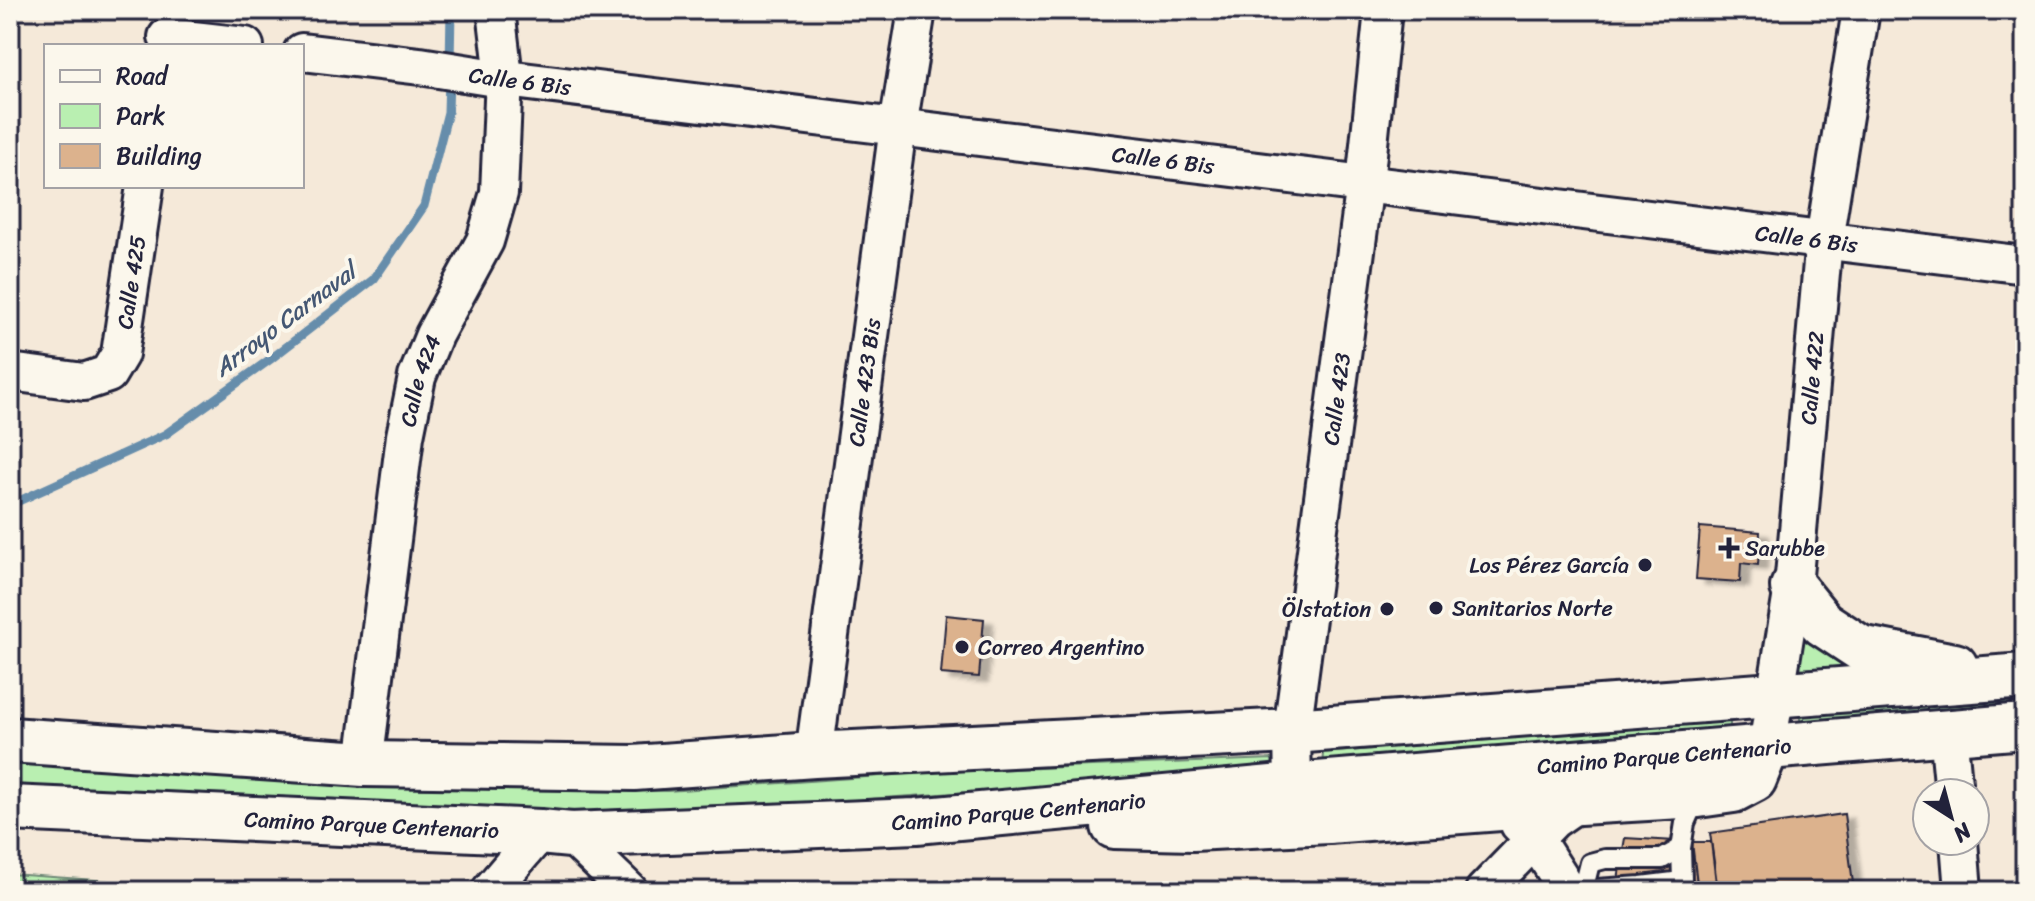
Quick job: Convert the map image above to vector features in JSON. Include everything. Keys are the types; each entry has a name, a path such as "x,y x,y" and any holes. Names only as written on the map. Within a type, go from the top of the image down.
{"main road":[{"path":"1793,587 1822,623 1860,648 2019,676"},
{"path":"10,740 364,764 634,768 814,755 1292,731 2019,676"},
{"name":"Camino Parque Centenario","path":"10,808 556,833 916,821 1293,786 2025,726"},
{"path":"916,821 1193,828 1698,795 1733,790 1754,779 1767,747"},
{"path":"1293,786 1328,821"}],"street":[{"name":"Calle 424","path":"364,764 405,436 417,377 434,335 485,241 499,193 496,10"},
{"name":"Calle 423 Bis","path":"814,755 898,127 917,10"},
{"name":"Calle 423","path":"1293,786 1292,731 1365,183 1383,10"},
{"name":"Calle 422","path":"1767,747 1793,587 1824,240 1861,10"},
{"path":"167,31 235,44"},
{"name":"Calle 6 Bis","path":"304,52 2025,265"},
{"name":"Calle 425","path":"10,372 84,382 108,374 120,354 145,188"},
{"path":"1948,732 1952,777"},
{"path":"1484,891 1553,820 1579,802"},
{"path":"1502,808 1535,839 1573,889"},
{"path":"490,891 556,833 629,891"},
{"path":"1960,857 1963,891"}],"lane":[{"path":"1573,889 1681,886 1681,848 1685,823 1698,795"},
{"path":"1573,889 1590,863 1605,859 1662,859 1681,848"}],"green space":[{"path":"1802,625 1849,656 1849,669 1800,678"},
{"path":"2025,693 2025,707 1800,726 1800,712"},
{"path":"1730,720 1730,731 1322,768 1323,753"},
{"path":"1273,759 1273,771 595,818 10,785 10,764 419,787 667,791 936,772"},
{"path":"10,874 109,881 112,891 10,891"}],"building":[{"name":"Sarubbe","path":"1700,527 1760,532 1758,565 1741,563 1740,582 1696,579"},
{"name":"Correo Argentino","path":"946,615 984,619 979,677 941,674"},
{"path":"1844,814 1854,891 1718,891 1710,833"},
{"path":"1625,838 1692,842 1698,891 1616,891"},
{"path":"1692,842 1711,842 1717,891 1698,891"}],"waterway":[{"name":"Arroyo Carnaval","path":"450,63 451,10"},
{"name":"Arroyo Carnaval","path":"10,505 166,434 374,279 424,206 448,112 449,77"}],"place":[{"name":"Sarubbe","path":"1729,548"},
{"name":"Los Pérez García","path":"1645,565"},
{"name":"Sanitarios Norte","path":"1436,608"},
{"name":"Ölstation","path":"1387,609"},
{"name":"Correo Argentino","path":"962,647"}]}
